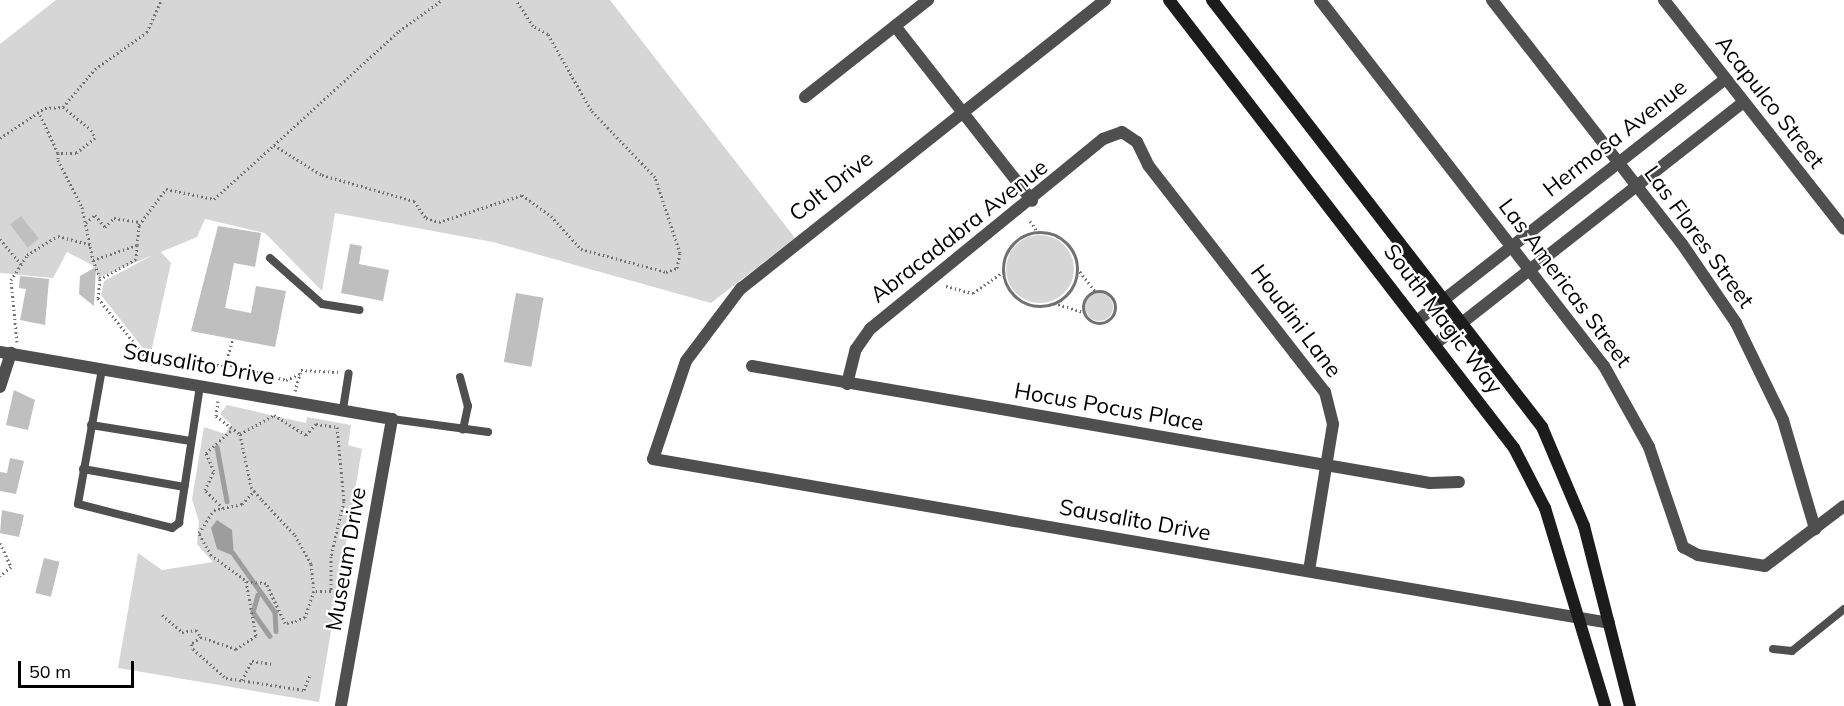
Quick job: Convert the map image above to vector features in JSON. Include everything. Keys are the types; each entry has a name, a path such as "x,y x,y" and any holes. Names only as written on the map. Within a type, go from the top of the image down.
{"street":[{"path":"805,97 928,0"},
{"name":"Colt Drive","path":"653,459 672,390 722,309 813,226 1105,0"},
{"name":"South Magic Way","path":"1169,0 1418,320 1520,458 1545,508 1581,618 1605,706"},
{"name":"South Magic Way","path":"1212,0 1445,300 1559,457 1609,623 1629,706"},
{"name":"Las Americas Street","path":"1320,0 1604,366 1636,420 1683,547 1698,555 1765,566 1815,530"},
{"name":"Las Flores Street","path":"1492,0 1705,274 1753,353 1786,429 1815,530"},
{"name":"Acapulco Street","path":"1664,0 1844,229"},
{"path":"895,26 1032,201"},
{"name":"Hermosa Avenue","path":"1418,320 1725,78"},
{"path":"1435,344 1744,102"},
{"name":"Abracadabra Avenue","path":"847,384 856,349 870,329 1032,201 1104,139 1122,132"},
{"name":"Houdini Lane","path":"1122,132 1137,142 1148,165 1325,392 1333,424 1309,571"},
{"path":"0,387 9,353"},
{"name":"Sausalito Drive","path":"9,353 102,369 152,372 200,386 392,419"},
{"name":"Hocus Pocus Place","path":"752,366 1430,483 1459,482"},
{"name":"Museum Drive","path":"341,706 392,419"},
{"name":"Sausalito Drive","path":"653,459 1609,623"},
{"path":"1815,530 1844,506"}],"lane":[{"path":"270,258 322,304 360,310"},
{"path":"102,369 77,499 81,509 172,528 178,523 200,386"},
{"path":"343,409 349,373"},
{"path":"460,377 468,406 463,429"},
{"path":"392,419 488,432"},
{"path":"91,425 191,441"},
{"path":"83,469 184,487"},
{"path":"1773,649 1792,651 1844,609"}],"path":[{"path":"0,138 40,115 45,108 63,107 95,69 147,32 161,0"},
{"path":"100,279 136,259 141,222 166,189 214,199 399,31 442,0"},
{"path":"274,145 322,175 414,201 426,219 439,222 522,195 551,216 581,249 666,272 677,268 680,253 655,177 591,110 548,34 533,26 516,0"},
{"path":"58,153 76,153 95,138 63,107"},
{"path":"40,115 86,223 92,245 93,261 100,279 98,298 152,372 158,361 225,367 286,380 308,369 349,373"},
{"path":"86,223 95,215 105,227 114,218 141,222"},
{"path":"1003,272 1010,290 1022,301 1054,303 1084,312 1100,323 1114,313 1109,295 1096,292 1077,268 1065,242 1038,232 1030,221"},
{"path":"946,286 972,293 1003,272 1012,244 1038,232"},
{"path":"9,353 11,280 21,264 47,238 92,245"},
{"path":"0,239 21,264"},
{"path":"93,261 137,244"},
{"path":"0,251 7,248"},
{"path":"1054,303 1071,288 1077,268"},
{"path":"1084,312 1088,296 1096,292"},
{"path":"222,381 233,339"},
{"path":"292,401 300,374"},
{"path":"218,400 216,416 240,434"},
{"path":"240,434 274,415 306,435 316,424 337,427 344,501 331,556 331,591 314,591"},
{"path":"223,508 205,490 214,471 206,453 233,429"},
{"path":"240,434 242,462 255,491 304,549 314,591 305,617 285,623 266,583 247,581 211,555 199,533 205,519 223,508 242,504 255,491"},
{"path":"0,543 11,567 0,576"},
{"path":"162,615 182,632 196,630 201,637 236,649 256,636 247,581"},
{"path":"201,637 191,644 194,649 226,678 304,690 310,674"},
{"path":"242,680 252,661 273,664"}],"shaded area":[{"path":"56,0 610,0 795,238 711,303 493,242 335,213 322,291 265,233 205,219 197,237 161,252 171,263 150,357 101,295 104,281 153,255 98,278 94,266 67,252 53,278 0,273 0,44"},
{"path":"1040,235 1053,238 1064,245 1071,256 1074,269 1071,282 1064,293 1053,300 1040,303 1027,300 1016,293 1009,282 1006,269 1009,256 1016,245 1027,238"},
{"path":"1099,293 1109,297 1113,307 1109,317 1099,321 1089,317 1085,307 1089,297"},
{"path":"227,405 306,423 307,417 351,425 348,445 362,449 319,702 118,668 138,553 162,570 213,562 197,544 199,522 192,499 204,427 225,434 231,424 220,414"},
{"path":"217,520 232,530 234,556 217,549 211,528"}],"building":[{"path":"21,216 39,239 28,247 10,225"},
{"path":"218,226 261,233 255,267 234,263 225,308 251,313 256,286 286,291 275,347 191,331"},
{"path":"350,244 362,246 359,264 389,270 383,301 341,293"},
{"path":"96,267 94,306 79,294 80,276"},
{"path":"20,276 49,279 45,325 20,320 26,289 19,288"},
{"path":"516,293 544,298 531,367 504,362"},
{"path":"14,390 35,400 28,430 6,425"},
{"path":"10,458 24,461 16,494 0,491 0,472 7,473"},
{"path":"2,510 24,515 19,537 0,533"},
{"path":"44,558 60,562 51,597 35,593"}],"waterway":[{"path":"217,447 227,501"},
{"path":"233,553 275,612 276,631"},
{"path":"258,595 253,612 270,636"}]}
